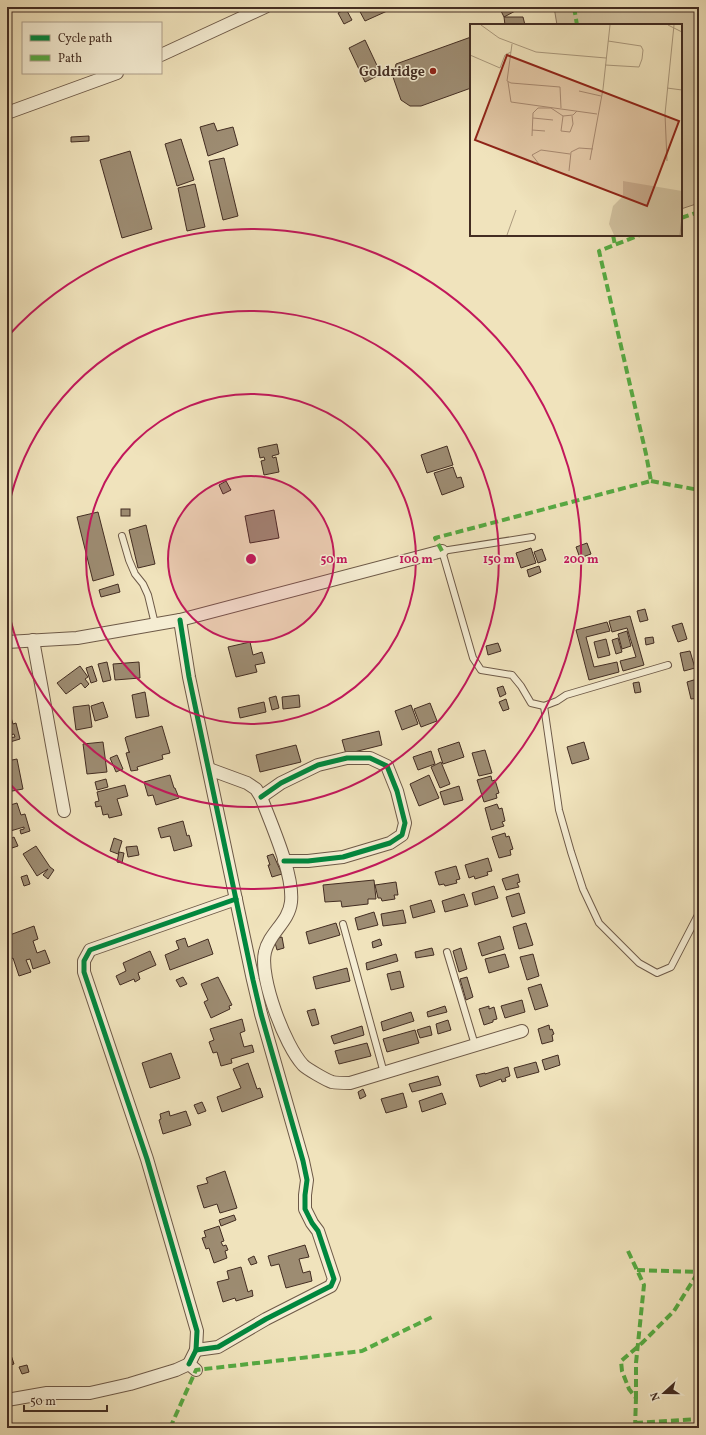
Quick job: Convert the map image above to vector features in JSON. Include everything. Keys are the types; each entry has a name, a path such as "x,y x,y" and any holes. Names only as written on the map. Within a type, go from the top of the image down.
{"street":[{"path":"162,55 265,7"},
{"path":"7,114 114,74"},
{"path":"7,642 77,638 180,620 442,551"},
{"path":"180,620 189,677 261,1014 303,1161 307,1180 305,1209 318,1231 334,1279 331,1286 266,1319 218,1347 196,1350"},
{"path":"33,640 64,812"},
{"path":"261,797 281,783 318,765 347,758 370,758 387,766 394,785 405,823 402,835 390,843 343,857 308,861 284,861"},
{"path":"209,769 247,783 256,789 261,797 284,861 291,901 289,914 270,938 265,952 264,967 277,1015 288,1043 303,1066 331,1082 350,1083 522,1031"},
{"path":"7,1400 46,1393 90,1393 130,1384 176,1370 193,1367 197,1331 147,1159 84,972 84,961 90,950 236,899"}],"lane":[{"path":"122,536 135,574 143,584 148,595 155,624"},
{"path":"532,536 442,551 473,658 481,670 512,675 521,686 531,703 544,706 557,701 566,695 668,665"},
{"path":"544,706 559,810 583,889 599,923 639,963 658,973 672,967 699,913"},
{"path":"343,924 384,1073"},
{"path":"447,952 475,1045"}],"shaded area":[{"path":"554,7 699,7 699,203 682,209 682,24 557,24"}],"building":[{"path":"396,7 365,21 358,8"},
{"path":"499,7 518,7 519,9 504,17"},
{"path":"346,9 352,20 344,24 338,13"},
{"path":"504,17 523,17 525,24 505,24"},
{"name":"Goldridge","path":"470,37 470,88 421,106 410,106 401,100 393,77 396,64"},
{"path":"365,40 381,74 365,82 349,48"},
{"path":"214,123 217,131 233,127 238,145 208,156 200,127"},
{"path":"89,136 89,141 71,142 71,137"},
{"path":"181,139 194,180 177,186 165,144"},
{"path":"130,151 152,229 122,238 100,160"},
{"path":"224,158 238,216 223,220 209,161"},
{"path":"195,184 205,227 187,231 178,188"},
{"path":"277,444 279,454 272,456 273,458 276,457 279,472 264,475 261,461 265,460 264,457 260,458 258,448"},
{"path":"447,446 453,465 427,473 421,455"},
{"path":"453,467 457,478 461,477 464,487 442,495 434,473"},
{"path":"226,481 231,490 223,494 219,485"},
{"path":"121,509 130,509 130,516 121,516"},
{"path":"274,510 279,538 250,543 245,516"},
{"path":"98,512 114,575 93,581 77,517"},
{"path":"146,525 155,564 138,568 129,530"},
{"path":"587,543 591,554 580,558 576,547"},
{"path":"531,548 536,563 521,568 516,553"},
{"path":"542,549 546,560 538,563 534,552"},
{"path":"539,566 541,572 529,577 527,570"},
{"path":"118,584 120,592 101,597 99,590"},
{"path":"645,609 648,620 640,622 637,611"},
{"path":"630,616 644,665 623,671 620,661 636,657 627,628 612,632 609,621"},
{"path":"607,622 610,631 586,637 594,667 617,662 619,672 589,680 576,630"},
{"path":"682,623 687,639 678,642 672,626"},
{"path":"627,631 631,646 622,649 618,634"},
{"path":"653,637 654,643 646,645 645,638"},
{"path":"618,638 622,652 616,654 612,640"},
{"path":"606,639 610,655 598,658 594,642"},
{"path":"250,642 253,655 262,652 265,663 255,665 257,672 236,677 228,647"},
{"path":"498,643 501,651 488,655 486,646"},
{"path":"690,651 695,668 684,671 680,653"},
{"path":"107,662 111,680 103,682 98,664"},
{"path":"139,662 140,678 115,680 113,664"},
{"path":"80,666 88,677 85,679 89,684 85,688 81,683 66,694 57,683"},
{"path":"92,666 97,681 91,683 86,668"},
{"path":"697,679 699,686 699,698 691,699 687,682"},
{"path":"639,682 641,692 635,693 633,683"},
{"path":"503,686 506,694 500,697 497,688"},
{"path":"145,692 149,716 136,718 132,695"},
{"path":"299,695 300,707 283,709 282,697"},
{"path":"276,696 279,708 272,710 269,698"},
{"path":"506,699 509,709 503,711 499,702"},
{"path":"103,702 108,717 95,721 91,706"},
{"path":"264,702 266,712 240,718 238,708"},
{"path":"430,703 437,721 421,727 414,709"},
{"path":"89,705 92,727 76,730 73,707"},
{"path":"411,705 418,724 402,730 395,711"},
{"path":"7,711 9,711 13,724 16,723 20,739 10,742 9,738 15,737 14,734 7,736"},
{"path":"162,726 170,753 162,755 163,759 137,767 138,770 131,771 126,753 130,752 125,738"},
{"path":"379,731 382,745 346,754 342,740"},
{"path":"103,742 107,772 87,774 83,744"},
{"path":"459,742 464,757 443,764 438,749"},
{"path":"584,742 589,759 572,764 567,747"},
{"path":"296,745 301,762 260,772 256,755"},
{"path":"485,750 492,773 479,776 472,753"},
{"path":"431,751 435,764 418,770 413,757"},
{"path":"117,755 123,769 116,772 110,758"},
{"path":"17,759 23,789 7,792 7,761"},
{"path":"441,762 450,784 440,788 431,767"},
{"path":"170,775 179,798 156,805 153,795 148,796 144,782"},
{"path":"429,775 439,798 419,806 410,784"},
{"path":"491,776 492,781 495,780 499,793 496,794 497,798 484,802 477,780"},
{"path":"106,779 108,787 97,790 95,782"},
{"path":"125,785 128,796 117,799 122,815 109,818 108,814 103,815 101,806 96,807 95,802 99,801 97,792"},
{"path":"459,786 463,800 444,805 440,792"},
{"path":"17,803 21,815 25,814 30,831 21,834 20,830 24,829 24,827 7,832 7,806"},
{"path":"497,804 499,809 502,808 505,821 502,822 504,826 491,830 485,808"},
{"path":"183,821 187,836 189,835 192,846 174,851 170,836 161,838 158,828"},
{"path":"505,833 506,837 509,836 513,849 510,850 511,855 499,858 492,837"},
{"path":"14,837 18,846 12,848 8,840"},
{"path":"114,838 122,841 118,854 110,851"},
{"path":"36,846 50,867 54,870 48,879 43,875 48,869 37,876 23,854"},
{"path":"137,846 139,855 128,857 126,847"},
{"path":"119,852 124,853 122,863 117,862"},
{"path":"273,854 282,874 272,877 267,856"},
{"path":"488,858 492,871 487,872 488,875 475,879 474,876 469,878 465,865"},
{"path":"456,866 460,879 456,880 457,883 445,886 444,884 439,885 435,872"},
{"path":"518,874 520,882 517,883 519,887 506,890 502,879"},
{"path":"27,875 30,884 24,886 21,877"},
{"path":"374,880 376,899 368,899 368,904 342,907 341,901 325,902 323,885"},
{"path":"396,882 398,895 394,895 395,899 382,901 381,898 378,898 375,885"},
{"path":"494,886 498,898 475,905 472,893"},
{"path":"519,893 525,913 512,917 506,897"},
{"path":"464,894 468,906 445,912 442,901"},
{"path":"431,900 435,912 413,918 410,906"},
{"path":"403,910 406,923 383,926 381,914"},
{"path":"374,912 378,925 358,930 355,918"},
{"path":"336,923 340,935 309,944 306,932"},
{"path":"526,923 533,945 519,949 513,927"},
{"path":"34,926 38,939 33,941 37,953 45,950 50,963 33,969 30,959 26,960 31,972 19,976 13,958 9,960 7,954 7,936"},
{"path":"500,936 504,949 482,956 478,943"},
{"path":"282,937 284,948 277,950 274,939"},
{"path":"185,938 188,947 208,939 213,954 170,970 165,955 179,949 176,941"},
{"path":"380,939 382,945 373,948 372,942"},
{"path":"432,948 434,955 416,958 415,952"},
{"path":"461,948 467,969 459,972 453,951"},
{"path":"150,951 156,965 138,973 140,979 135,982 134,979 120,985 116,976 126,971 123,963"},
{"path":"396,954 398,961 367,970 366,963"},
{"path":"505,954 509,967 489,973 485,959"},
{"path":"533,954 539,976 527,980 520,957"},
{"path":"347,968 350,981 316,989 313,977"},
{"path":"400,971 404,987 391,990 387,974"},
{"path":"183,977 187,984 180,987 176,980"},
{"path":"218,977 232,1005 229,1006 230,1009 211,1018 204,1002 208,1000 201,984"},
{"path":"467,977 473,997 466,1000 460,979"},
{"path":"541,984 548,1006 535,1010 528,988"},
{"path":"522,1000 525,1012 505,1018 501,1006"},
{"path":"445,1006 447,1012 428,1017 427,1012"},
{"path":"489,1006 489,1009 494,1007 497,1019 484,1025 479,1009"},
{"path":"315,1009 319,1024 312,1026 307,1011"},
{"path":"411,1012 414,1021 383,1031 381,1022"},
{"path":"242,1019 245,1031 240,1033 244,1047 252,1045 254,1052 231,1059 232,1063 221,1066 217,1052 213,1053 209,1042 214,1040 210,1029"},
{"path":"448,1020 451,1030 438,1034 436,1024"},
{"path":"549,1025 550,1030 552,1029 554,1034 552,1035 553,1041 542,1044 538,1029"},
{"path":"362,1026 364,1035 334,1044 331,1036"},
{"path":"430,1026 432,1035 420,1038 417,1030"},
{"path":"415,1030 419,1043 387,1052 383,1039"},
{"path":"367,1043 371,1056 339,1064 335,1051"},
{"path":"171,1053 180,1078 150,1088 142,1063"},
{"path":"558,1055 560,1065 545,1070 542,1060"},
{"path":"536,1062 539,1072 517,1078 514,1068"},
{"path":"248,1063 257,1089 260,1088 263,1097 222,1112 217,1097 241,1088 233,1069"},
{"path":"508,1067 510,1076 505,1078 506,1081 502,1082 501,1079 480,1087 476,1075 485,1074"},
{"path":"438,1076 441,1085 412,1092 409,1084"},
{"path":"363,1089 366,1096 360,1099 358,1092"},
{"path":"403,1093 407,1107 386,1113 381,1099"},
{"path":"442,1093 446,1104 422,1112 419,1101"},
{"path":"202,1102 206,1111 198,1114 194,1105"},
{"path":"169,1111 170,1116 186,1111 191,1125 163,1134 159,1120 161,1119 160,1114"},
{"path":"225,1171 237,1208 220,1213 217,1204 204,1208 197,1186 208,1183 206,1178"},
{"path":"234,1215 236,1220 221,1226 219,1220"},
{"path":"219,1226 224,1241 221,1242 223,1246 226,1245 228,1250 225,1251 227,1258 214,1263 209,1248 206,1249 202,1238 206,1237 204,1231"},
{"path":"305,1245 309,1257 299,1259 303,1273 310,1271 312,1281 286,1288 279,1264 271,1266 268,1256"},
{"path":"254,1256 257,1263 251,1265 248,1259"},
{"path":"241,1267 248,1292 252,1290 253,1296 236,1301 235,1298 223,1302 217,1282 229,1279 227,1271"},
{"path":"7,1343 14,1364 7,1366"},
{"path":"27,1365 29,1372 22,1374 19,1367"}],"marked path":[{"path":"574,7 577,24"},
{"path":"682,218 699,212"},
{"path":"613,236 615,245"},
{"path":"442,551 435,538 651,481 599,251 637,236"},
{"path":"651,481 699,490"},
{"path":"628,1251 644,1285 636,1363 636,1398"},
{"path":"637,1270 699,1272"},
{"path":"635,1428 636,1398 629,1389 622,1371 621,1361 642,1343 674,1311 699,1271"},
{"path":"170,1428 196,1370 362,1351 434,1316"},
{"path":"635,1423 699,1419"}],"cycle path":[{"path":"180,620 189,677 253,980 261,1014 303,1161 307,1180 305,1209 318,1231 334,1279 331,1286 266,1319 218,1347 196,1350"},
{"path":"261,797 281,783 318,765 347,758 370,758 387,766 397,791 405,823 402,835 390,843 343,857 308,861 284,861"},
{"path":"189,1364 196,1350 197,1331 147,1159 84,972 84,961 90,950 236,899"}],"place":[{"name":"Goldridge","path":"433,71"}]}
